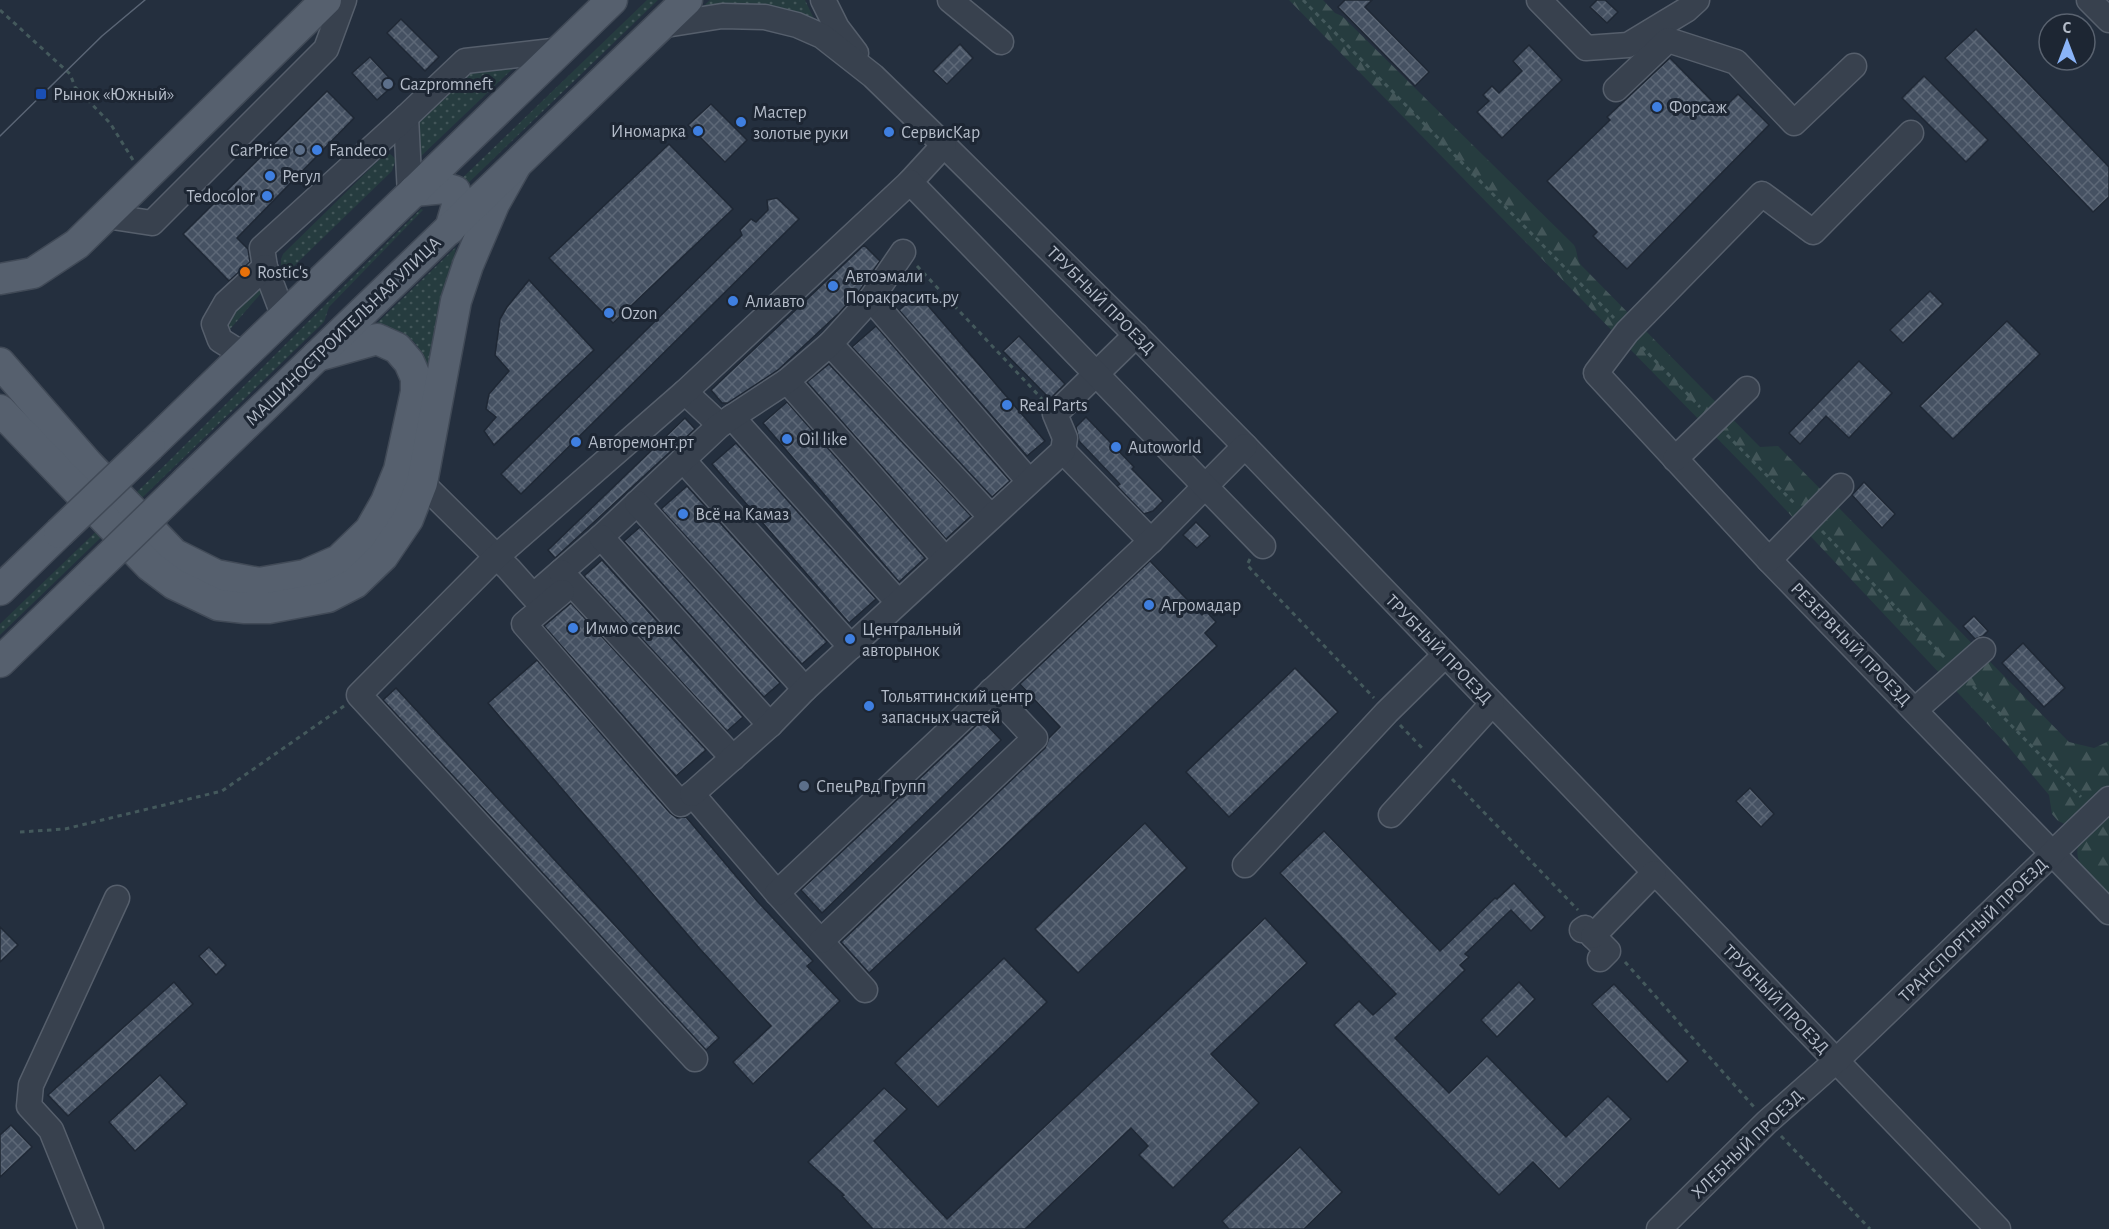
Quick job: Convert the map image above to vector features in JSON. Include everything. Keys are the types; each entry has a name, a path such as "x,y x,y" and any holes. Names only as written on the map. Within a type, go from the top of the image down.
{"main road":[{"path":"0,279 33,273 77,244 326,0"},
{"path":"0,590 612,0"},
{"name":"МАШИНОСТРОИТЕЛЬНАЯ УЛИЦА","path":"0,662 687,0"},
{"path":"6,420 150,566 174,584 218,605 245,608 280,607 328,597 355,582 383,556 408,519 422,483 456,301 468,265 494,204 516,165"},
{"path":"412,193 445,188 455,191 458,202 450,229"},
{"path":"0,363 88,464 174,554 216,575 260,583 305,575 339,560 370,530 386,502 399,470 416,392 416,378 408,362 397,348 377,339 317,357"}],"street":[{"path":"106,216 152,223 327,49 344,0"},
{"path":"823,0 837,28 873,76"},
{"path":"950,0 1001,42"},
{"path":"1539,0 1586,48 1628,45 1686,10 1697,0"},
{"path":"2089,0 2109,20"},
{"path":"659,27 722,16 765,16 797,25 822,36 873,76"},
{"path":"1616,89 1668,40 1736,62 1794,123 1854,66"},
{"path":"284,316 266,267 262,248 465,61 561,50"},
{"name":"ТРУБНЫЙ ПРОЕЗД","path":"873,76 945,145 1245,446 1998,1229"},
{"path":"406,117 412,193"},
{"name":"РЕЗЕРВНЫЙ ПРОЕЗД","path":"1911,133 1813,232 1762,194 1627,332 1596,373 1769,560 2109,912"},
{"path":"695,1059 359,695 496,557 685,392 910,182 945,145"},
{"path":"910,182 1260,543"},
{"path":"903,252 871,299 830,344 788,381 726,421 683,460 601,537 524,624 681,804 770,725 805,689 1063,450 1065,438 1055,414 1136,335"},
{"path":"244,355 220,340 214,324 226,303 266,267"},
{"path":"871,299 1029,481"},
{"path":"830,344 991,517"},
{"path":"788,381 945,559"},
{"path":"1675,459 1747,389"},
{"path":"685,392 726,421 898,602"},
{"path":"777,892 1151,541 1245,446"},
{"path":"1063,450 1151,541"},
{"path":"683,460 851,646"},
{"path":"422,483 533,596 567,577"},
{"path":"1769,560 1841,486"},
{"path":"637,503 805,689"},
{"path":"601,537 770,725"},
{"path":"567,577 733,758"},
{"path":"1915,710 1983,650"},
{"path":"1245,865 1388,712 1445,655"},
{"path":"820,941 1035,738 991,691"},
{"path":"1391,815 1492,704"},
{"path":"692,794 865,990"},
{"name":"ТРАНСПОРТНЫЙ ПРОЕЗД","path":"1836,1061 2109,799"},
{"path":"1611,958 1608,951 1590,934 1654,873"},
{"path":"91,1229 51,1131 29,1106 31,1085 117,898"},
{"name":"ХЛЕБНЫЙ ПРОЕЗД","path":"1659,1229 1767,1122 1836,1061"}],"path":[{"path":"0,10 70,74 75,87 110,123 132,159 148,175"},
{"path":"903,252 1055,414"},
{"path":"1260,543 1247,565 1438,764 1590,934"},
{"path":"20,832 65,829 222,791 359,695"},
{"path":"1611,958 1870,1229"}],"green space":[{"path":"647,0 658,0 461,190 455,185"},
{"path":"710,0 805,0 816,23 697,12"},
{"path":"1289,0 1323,0 1335,13 1342,16 1574,245 1581,265 1760,447 1778,446 2069,742 2094,748 2109,741 2109,792 2067,825 2058,821 2052,814 2049,795 2007,745 1752,474"},
{"path":"525,57 417,160 417,126 426,111 461,77"},
{"path":"390,154 396,159 392,171 294,266 288,268 281,266 283,254 384,155"},
{"path":"421,209 423,210 329,307 324,322 0,635 0,624 167,463"},
{"path":"456,247 431,383 429,383 424,359 414,342 397,330 374,326"},
{"path":"254,280 263,291 225,335 223,329"},
{"path":"2109,813 2109,896 2080,864 2078,848 2081,840"}],"building":[{"path":"1345,0 1372,0 1365,7 1429,72 1415,86 1338,7"},
{"path":"1597,0 1605,0 1618,12 1607,23 1590,7"},
{"path":"401,19 439,57 425,71 387,33"},
{"path":"1976,29 2109,167 2109,197 2093,212 1945,58"},
{"path":"960,44 973,58 947,84 933,71"},
{"path":"1529,45 1562,80 1502,138 1477,112 1489,101 1483,95 1492,86 1499,93 1522,71 1513,61"},
{"path":"370,57 395,84 377,100 352,73"},
{"path":"1670,58 1719,108 1722,104 1725,107 1738,94 1769,125 1627,269 1593,236 1597,232 1547,181 1610,120 1607,117"},
{"path":"1924,76 1988,140 1966,162 1902,98"},
{"name":"Регул","path":"327,91 354,118 237,238 248,249 250,262 229,281 183,234"},
{"path":"711,104 747,140 725,162 688,125"},
{"path":"669,144 733,209 613,323 549,258"},
{"path":"777,198 799,219 521,494 501,474 742,235 740,230 751,219 756,222 768,210 767,200"},
{"path":"864,245 880,261 860,290 778,370 728,403 722,403 711,390"},
{"path":"529,280 594,350 494,445 484,431 496,417 486,409 489,394 509,371 495,355 500,319"},
{"path":"1930,291 1943,304 1903,343 1890,330"},
{"path":"918,294 1045,441 1027,456 899,310"},
{"path":"2007,321 2040,354 1953,439 1920,406"},
{"path":"876,326 1010,481 992,497 852,347"},
{"path":"1019,336 1065,384 1050,399 1003,351"},
{"path":"1859,361 1892,393 1849,438 1826,416 1800,444 1789,433"},
{"path":"829,364 971,516 946,539 807,382"},
{"path":"787,402 925,558 899,582 763,423"},
{"path":"1086,417 1163,501 1153,511 1144,514 1117,486 1120,484 1079,441 1076,427"},
{"path":"685,418 695,429 555,558 548,550"},
{"path":"736,443 876,599 849,623 712,464"},
{"path":"1864,482 1895,514 1882,528 1852,495"},
{"path":"687,486 827,642 802,664 661,509"},
{"path":"1196,522 1210,536 1197,548 1183,535"},
{"path":"640,527 780,683 764,697 624,541"},
{"path":"602,560 743,717 727,731 584,576"},
{"path":"1150,561 1202,615 1206,611 1216,622 1205,633 1217,646 869,973 841,942 1045,748 1049,738 1060,727 1020,684"},
{"path":"571,603 706,750 676,776 544,626"},
{"path":"1974,616 1988,631 1975,639 1963,626"},
{"path":"2023,643 2065,688 2044,707 2002,663"},
{"path":"537,660 670,813 677,818 686,817 757,901 813,961 807,966 840,1001 753,1084 733,1062 771,1026 700,949 488,703"},
{"path":"1295,668 1338,712 1229,817 1186,772"},
{"path":"396,688 719,1038 706,1050 383,700"},
{"path":"982,720 1001,740 822,913 801,890"},
{"path":"1750,788 1774,814 1761,827 1736,801"},
{"path":"1145,823 1187,868 1078,973 1035,929"},
{"path":"1324,831 1440,951 1495,898 1497,899 1514,883 1545,917 1531,931 1511,910 1465,954 1469,957 1460,965 1465,970 1395,1038 1449,1093 1487,1056 1566,1137 1608,1096 1631,1119 1559,1189 1533,1162 1499,1195 1334,1025 1359,1001 1373,1015 1396,994 1280,873"},
{"path":"1265,918 1307,963 1211,1054 1259,1103 1173,1188 1139,1155 1148,1146 1131,1128 1025,1229 873,1229 842,1196 844,1195 808,1162 884,1088 907,1109 874,1141 947,1219"},
{"path":"0,927 18,945 0,962"},
{"path":"209,947 226,965 216,975 199,956"},
{"path":"1004,958 1047,1002 938,1107 895,1063"},
{"path":"174,982 193,1004 68,1116 48,1095"},
{"path":"1519,982 1535,999 1497,1037 1481,1020"},
{"path":"1614,984 1688,1061 1667,1082 1592,1004"},
{"path":"160,1075 187,1104 135,1151 109,1122"},
{"path":"11,1125 32,1147 0,1177 0,1135"},
{"path":"1300,1147 1342,1192 1304,1229 1229,1229 1222,1221"}],"tram line":[{"path":"0,136 102,36 145,0"}],"place":[{"name":"Gazpromneft","path":"388,84"},
{"name":"Рынок «Южный»","path":"41,94"},
{"name":"Форсаж","path":"1657,107"},
{"name":"Мастер золотые руки","path":"741,122"},
{"name":"Иномарка","path":"698,131"},
{"name":"СервисКар","path":"889,132"},
{"name":"CarPrice","path":"300,150"},
{"name":"Fandeco","path":"317,150"},
{"name":"Регул","path":"270,176"},
{"name":"Tedocolor","path":"267,196"},
{"name":"Rostic's","path":"245,272"},
{"name":"Автоэмали Поракрасить.ру","path":"833,286"},
{"name":"Алиавто","path":"733,301"},
{"name":"Ozon","path":"609,313"},
{"name":"Real Parts","path":"1007,405"},
{"name":"Oil like","path":"787,439"},
{"name":"Авторемонт.рт","path":"576,442"},
{"name":"Autoworld","path":"1116,447"},
{"name":"Всё на Камаз","path":"683,514"},
{"name":"Агромадар","path":"1149,605"},
{"name":"Иммо сервис","path":"573,628"},
{"name":"Центральный авторынок","path":"850,639"},
{"name":"Тольяттинский центр запасных частей","path":"869,706"},
{"name":"СпецРвд Групп","path":"804,786"}]}
